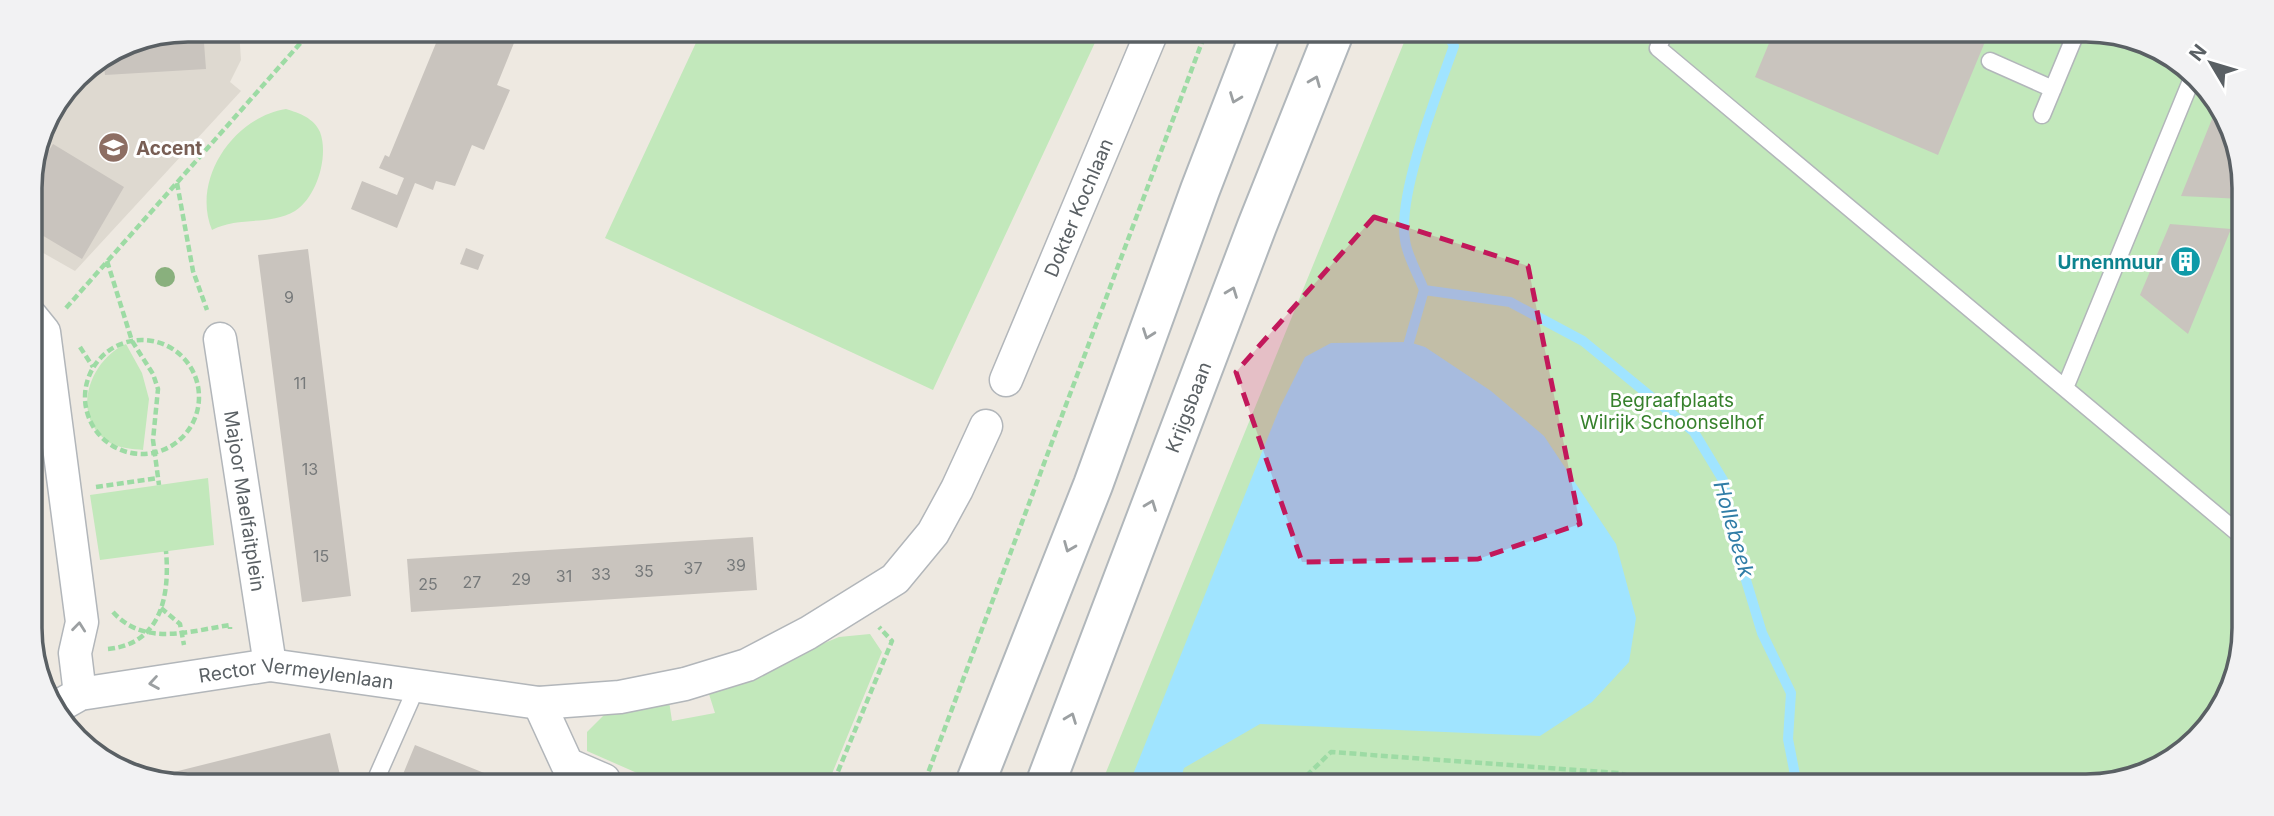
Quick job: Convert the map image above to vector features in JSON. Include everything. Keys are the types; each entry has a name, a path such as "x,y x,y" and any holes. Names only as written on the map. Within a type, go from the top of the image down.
{"main road":[{"path":"979,774 1093,485 1257,42"},
{"name":"Krijgsbaan","path":"1049,774 1257,226 1331,42"}],"street":[{"name":"Dokter Kochlaan","path":"1006,380 1148,42"},
{"name":"Majoor Maelfaitplein","path":"220,339 268,652"},
{"path":"42,351 82,622 68,701"},
{"path":"858,603 895,579 933,534 986,426"},
{"name":"Rector Vermeylenlaan","path":"68,701 189,677 268,652 417,686 539,703 620,697 685,684 747,664 858,603"},
{"path":"539,703 567,764 590,774"}],"lane":[{"path":"1660,42 1658,48 2232,528"},
{"path":"2042,115 2072,42"},
{"path":"1990,61 2053,89"},
{"path":"2065,388 2184,98"},
{"path":"378,774 417,686"}],"path":[{"path":"42,320 107,261 299,42"},
{"path":"928,774 1202,42"},
{"path":"177,183 200,298 220,339"},
{"path":"84,489 159,481 153,419 158,388 153,374 132,341 107,261"},
{"path":"150,340 176,351 193,371 198,385 197,412 192,425 173,445 155,452 133,454 108,443 98,434 86,410 86,382 92,369 110,349 132,341 150,340"},
{"path":"76,648 116,648 134,644 149,634 161,608 168,574 166,551"},
{"path":"837,774 892,641 858,603"},
{"path":"108,606 121,621 149,634 230,625 232,644 268,652"},
{"path":"161,608 173,616 182,632 189,677"},
{"path":"1308,774 1331,752 1622,774"}],"highlighted area":[{"path":"1374,217 1528,266 1580,524 1478,559 1302,562 1236,372"}],"shaded area":[{"name":"Accent","path":"179,42 240,42 241,60 230,82 241,91 75,271 42,252 43,169 53,132 72,99 99,72 132,53"}],"green space":[{"path":"696,42 1095,42 933,390 605,238"},
{"name":"Begraafplaats Wilrijk Schoonselhof","path":"1404,42 2095,42 2133,50 2150,57 2176,73 2176,98 2201,98 2221,132 2231,169 2231,647 2217,692 2202,717 2189,731 2175,744 2142,763 2095,774 1105,774"},
{"path":"286,109 310,120 320,132 322,164 309,196 303,205 285,216 232,223 212,230 207,210 207,191 212,171 222,153 234,137 250,124 267,114"},
{"path":"126,344 142,373 149,399 143,450 110,443 97,432 87,405 94,376 102,363"},
{"path":"208,478 214,545 100,560 90,495"},
{"path":"870,634 882,652 832,774 639,774 587,751 587,732 606,713 669,701 672,721 715,713 708,691 839,637"}],"water":[{"path":"1409,342 1425,347 1491,391 1544,436 1616,544 1636,618 1629,662 1592,702 1540,736 1260,724 1184,768 1182,774 1133,774 1280,407 1305,357 1331,343"}],"building":[{"path":"179,42 204,42 206,69 105,75 104,69 132,53"},
{"path":"436,42 513,42 497,85 510,90 484,150 472,145 455,186 436,181 433,190 415,183 397,228 351,209 362,181 397,195 404,178 379,168 385,155 389,157"},
{"path":"1770,42 1985,42 1938,155 1755,77"},
{"name":"Urnenmuur","path":"2213,117 2227,151 2232,199 2181,196"},
{"path":"53,144 124,187 82,259 42,235 42,179 46,156"},
{"name":"Urnenmuur","path":"2170,224 2231,229 2188,334 2140,295"},
{"path":"466,248 484,255 478,270 460,264"},
{"path":"308,249 351,596 302,602 258,255"},
{"path":"753,537 757,590 411,612 407,559"},
{"path":"330,733 340,774 179,774 171,773"},
{"path":"415,745 487,774 403,774"}],"waterway":[{"name":"Hollebeek","path":"1452,42 1454,46 1420,143 1404,221 1406,246 1424,290 1510,302 1583,341 1694,432 1723,480 1739,557 1762,633 1791,693 1788,739 1795,774"},
{"path":"1409,342 1424,290"}],"place":[{"name":"Accent","path":"113,148"},
{"name":"Urnenmuur","path":"2186,262"}]}
